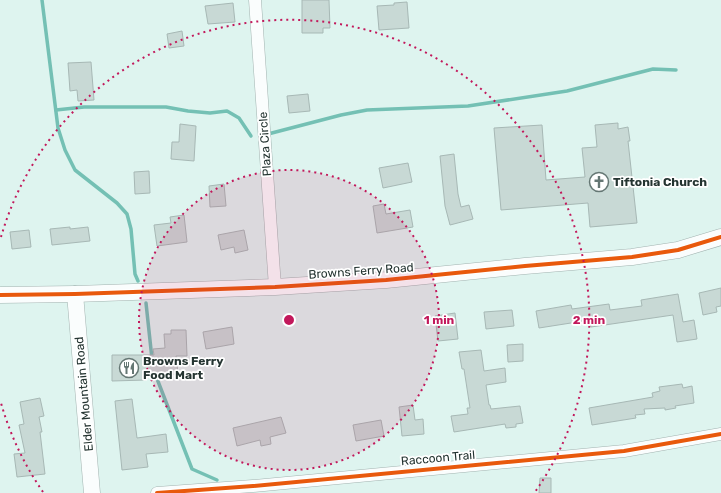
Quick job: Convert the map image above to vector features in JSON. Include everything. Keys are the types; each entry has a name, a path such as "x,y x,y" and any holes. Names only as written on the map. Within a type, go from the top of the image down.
{"street":[{"name":"Plaza Circle","path":"255,0 275,287"},
{"name":"Browns Ferry Road","path":"0,295 275,287 386,280 632,257 678,250 721,237"},
{"name":"Elder Mountain Road","path":"75,294 92,493"},
{"name":"Raccoon Trail","path":"157,493 260,485 624,451 721,434"}],"building":[{"path":"302,0 329,0 330,28 323,28 323,33 302,33"},
{"path":"407,2 409,28 379,30 377,6 394,5 394,3"},
{"path":"233,3 235,22 208,24 205,6"},
{"path":"182,31 184,46 169,48 167,34"},
{"path":"91,62 94,100 78,101 77,90 70,91 68,63"},
{"path":"308,94 310,111 289,113 287,96"},
{"path":"618,123 618,129 628,127 630,141 628,141 637,223 590,227 588,203 501,210 494,128 542,125 546,180 585,177 582,148 597,147 595,125"},
{"path":"180,124 196,126 194,161 171,159 172,142 179,142"},
{"path":"454,154 458,194 461,207 469,205 473,219 450,225 445,206 440,156"},
{"path":"408,163 412,182 383,188 379,168"},
{"path":"149,171 150,193 135,194 134,172"},
{"path":"224,184 226,206 210,207 209,186"},
{"path":"384,204 386,214 410,210 413,227 377,233 373,206"},
{"path":"184,215 187,242 157,246 154,225 171,223 170,217"},
{"path":"70,227 70,229 88,227 90,241 52,245 50,229"},
{"path":"29,230 31,247 12,249 10,232"},
{"path":"244,230 248,250 235,253 234,247 221,250 218,235"},
{"path":"721,288 721,306 716,307 717,312 703,315 699,293"},
{"path":"678,294 683,322 694,320 697,339 677,342 673,315 591,327 590,320 539,328 536,311 571,305 572,309 609,304 610,310 642,306 641,300"},
{"path":"512,310 514,326 486,329 484,312"},
{"path":"455,313 458,339 438,341 435,316"},
{"path":"232,327 234,344 206,349 203,332"},
{"path":"171,330 186,330 187,356 176,356 178,374 146,376 146,380 112,381 112,355 154,355 153,349 165,348 164,334 171,334"},
{"path":"523,344 523,361 508,362 507,345"},
{"path":"481,350 484,371 505,368 506,382 486,385 491,409 520,406 523,423 516,424 516,427 506,428 505,424 454,432 451,416 468,414 467,408 470,408 464,369 462,369 459,352"},
{"path":"682,384 683,388 692,386 694,403 675,406 676,408 665,410 665,408 644,409 645,414 635,415 636,418 592,425 589,408 653,397 652,393 660,391 659,387"},
{"path":"40,398 44,416 39,417 42,432 40,432 45,474 17,477 14,454 25,453 19,425 24,424 20,402"},
{"path":"132,399 137,438 166,434 168,452 146,454 148,467 122,470 115,401"},
{"path":"413,405 415,420 423,419 424,434 402,436 399,407"},
{"path":"281,417 286,433 270,437 271,444 261,446 260,440 237,446 233,428"},
{"path":"381,420 384,436 356,441 353,425"},
{"path":"540,478 551,478 551,493 539,493"}],"waterway":[{"path":"42,0 58,128 65,150 75,170 117,203 127,214 131,229 135,274 138,281"},
{"path":"268,134 341,115 367,110 468,106 567,91 653,69 676,70"},
{"path":"56,110 84,107 166,107 210,113 227,111 239,118 251,136"},
{"path":"146,303 152,359"},
{"path":"154,371 192,469 217,480"}],"cycle path":[{"path":"0,295 275,287 386,280 632,257 678,250 721,237"},
{"path":"157,493 253,486 624,451 721,434"}],"place":[{"name":"Tiftonia Church","path":"599,182"},
{"name":"Browns Ferry Food Mart","path":"129,368"}]}
